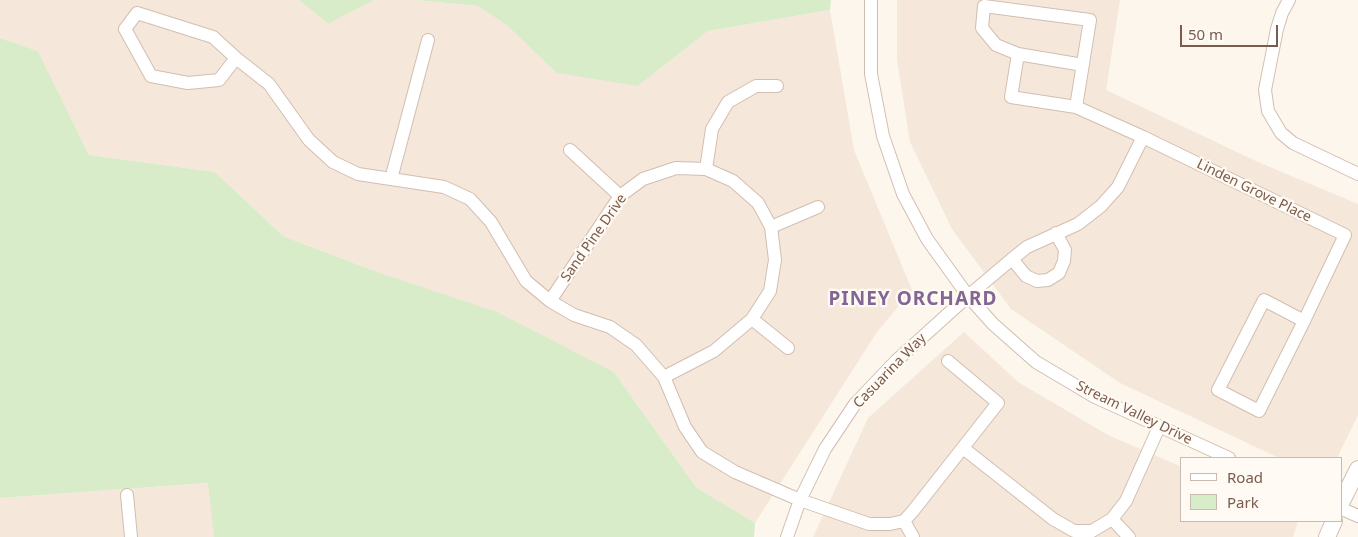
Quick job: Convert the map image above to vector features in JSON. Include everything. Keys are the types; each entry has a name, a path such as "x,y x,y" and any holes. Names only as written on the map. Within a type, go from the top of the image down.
{"street":[{"name":"Stream Valley Drive","path":"871,0 871,74 882,136 903,194 927,239 968,296 993,324 1036,362 1094,397 1227,457"},
{"path":"1289,0 1277,29 1265,90 1268,110 1281,133 1292,143 1358,174"},
{"path":"1076,107 1083,64 1090,20 985,3 982,28 996,45 1018,54 1083,64"},
{"path":"236,58 218,80 188,83 151,76 125,29 137,13 213,37 269,84 309,140 333,162 358,174 444,187 470,199 491,222 526,281 550,301 574,315 610,327 636,345 664,377 685,427 702,452 735,472 800,500 869,524 890,524 904,521 998,403 948,361"},
{"path":"391,179 428,40"},
{"name":"Linden Grove Place","path":"1018,54 1012,97 1076,107 1143,137 1345,235 1304,321 1259,411 1218,390 1264,300 1304,321"},
{"path":"706,169 712,129 728,102 756,86 778,86"},
{"name":"Casuarina Way","path":"786,537 800,500 824,450 855,404 896,361 1012,259 1027,247 1078,224 1101,206 1118,187 1143,137"},
{"path":"570,150 620,196"},
{"name":"Sand Pine Drive","path":"550,301 620,196 643,179 676,168 706,169 734,182 758,203 771,227 775,260 770,291 752,319 714,351 664,377"},
{"path":"771,227 818,207"},
{"path":"1012,259 1026,276 1037,281 1048,280 1059,273 1064,262 1065,250 1056,233"},
{"path":"752,319 788,348"},
{"path":"963,448 1053,519 1074,531 1092,531 1112,519 1126,500 1159,427"},
{"path":"1343,499 1358,469"},
{"path":"127,495 131,537"},
{"path":"1343,509 1358,516"},
{"path":"1112,519 1129,537"},
{"path":"904,521 913,537"},
{"path":"1327,537 1334,522"}],"shaded area":[{"path":"0,0 299,0 328,24 375,0 415,0 478,6 509,27 638,86 708,31 830,10 854,150 912,290 877,332 755,523 696,487 614,372 377,272 283,236 215,172 89,155 38,51 0,38"},
{"path":"897,0 1120,0 1106,90 1258,162 1358,204 1358,415 1337,457 1277,457 1120,383 1011,309 952,229 910,142 897,60"},
{"path":"964,332 1018,382 1108,435 1180,466 1180,522 1298,522 1293,537 813,537 868,418"},
{"path":"209,483 214,537 0,537 0,498"}],"green space":[{"path":"299,0 375,0 328,24"},
{"path":"415,0 831,0 830,10 708,31 638,86 557,73 509,27 478,6"},
{"path":"0,38 38,51 89,155 215,172 283,236 377,272 497,312 614,372 696,487 755,523 754,537 214,537 208,483 0,498"}],"district":[{"name":"PINEY ORCHARD","path":"913,300"}]}
